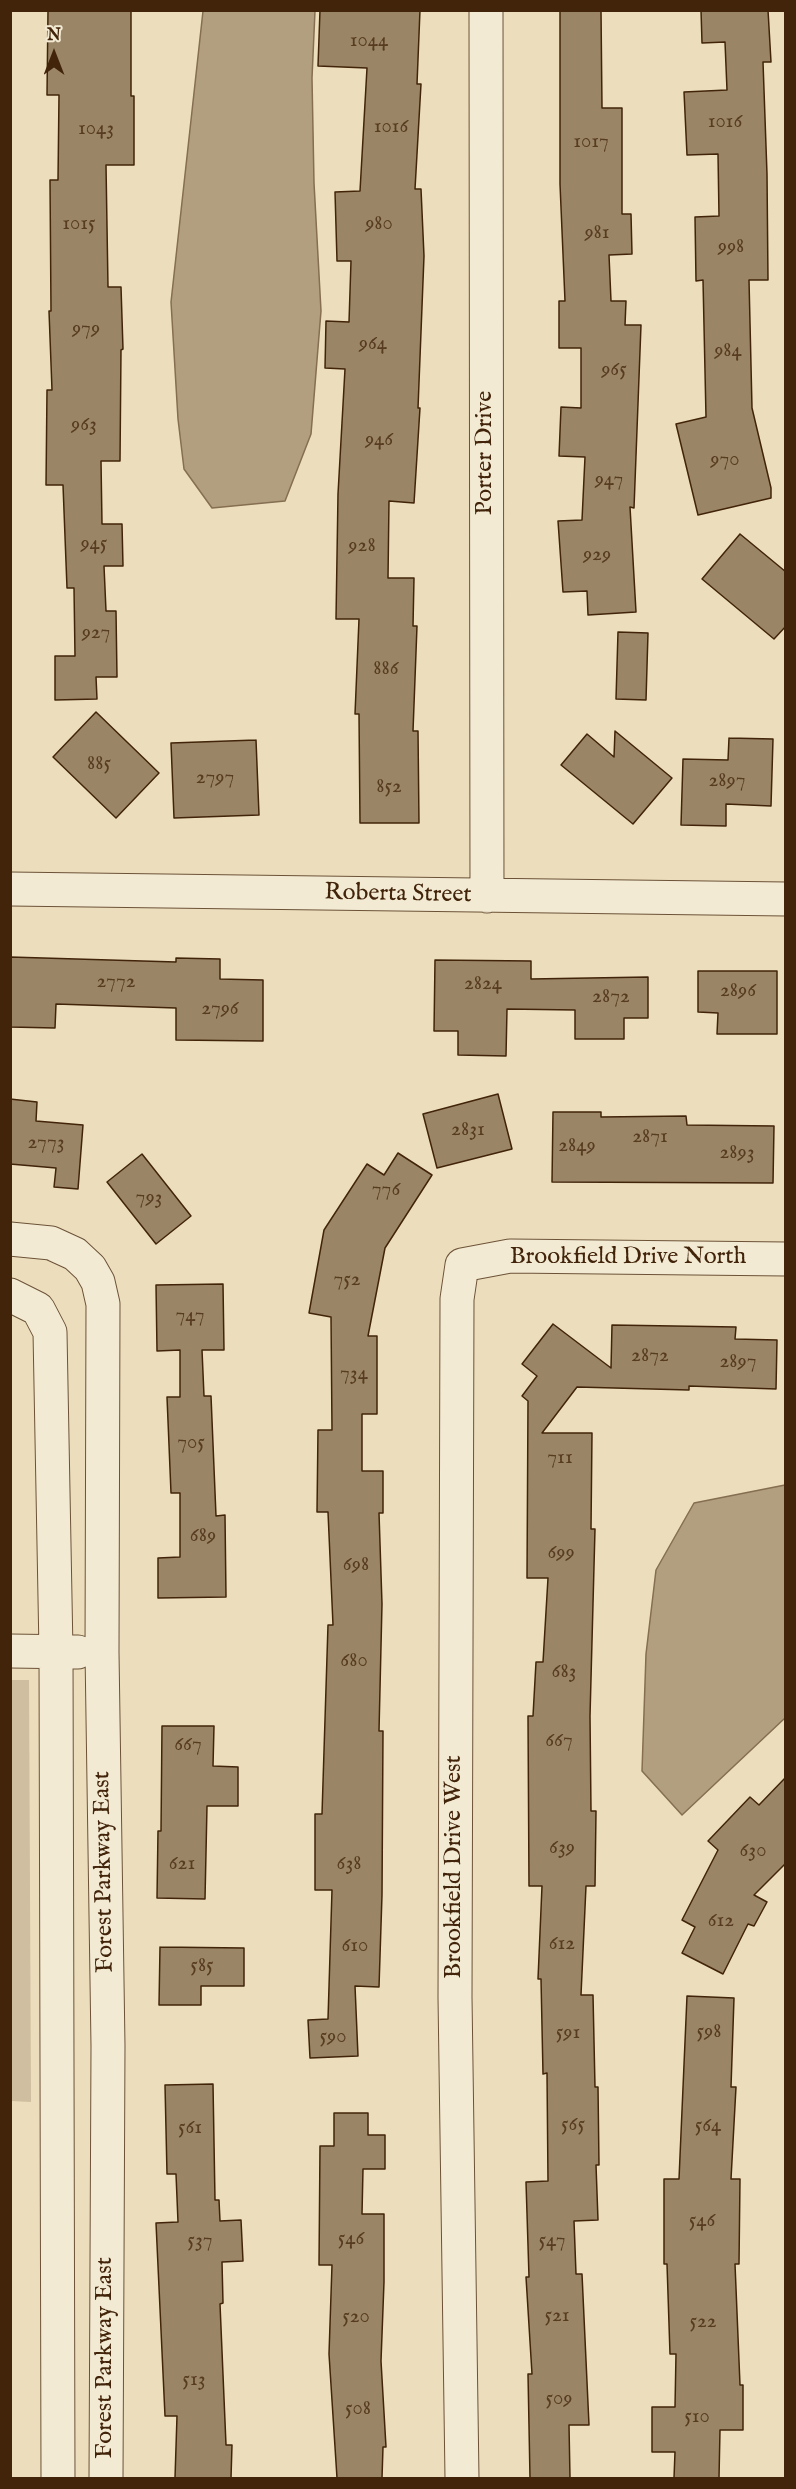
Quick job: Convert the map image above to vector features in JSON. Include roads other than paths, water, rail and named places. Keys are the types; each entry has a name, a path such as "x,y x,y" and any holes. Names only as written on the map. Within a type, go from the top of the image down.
{"street":[{"name":"Porter Drive","path":"486,10 487,896"},
{"name":"Roberta Street","path":"10,889 786,898"},
{"name":"Forest Parkway East","path":"10,1239 51,1243 75,1254 90,1268 98,1282 103,1304 102,1652 108,2046 106,2478"},
{"name":"Brookfield Drive North","path":"471,1263 510,1256 786,1259"},
{"name":"Brookfield Drive West","path":"462,2478 455,1997 457,1299 462,1265 471,1263"},
{"name":"Forest Parkway East","path":"24,1302 50,1332 56,1651 58,2478"},
{"path":"10,1651 102,1652"}]}
